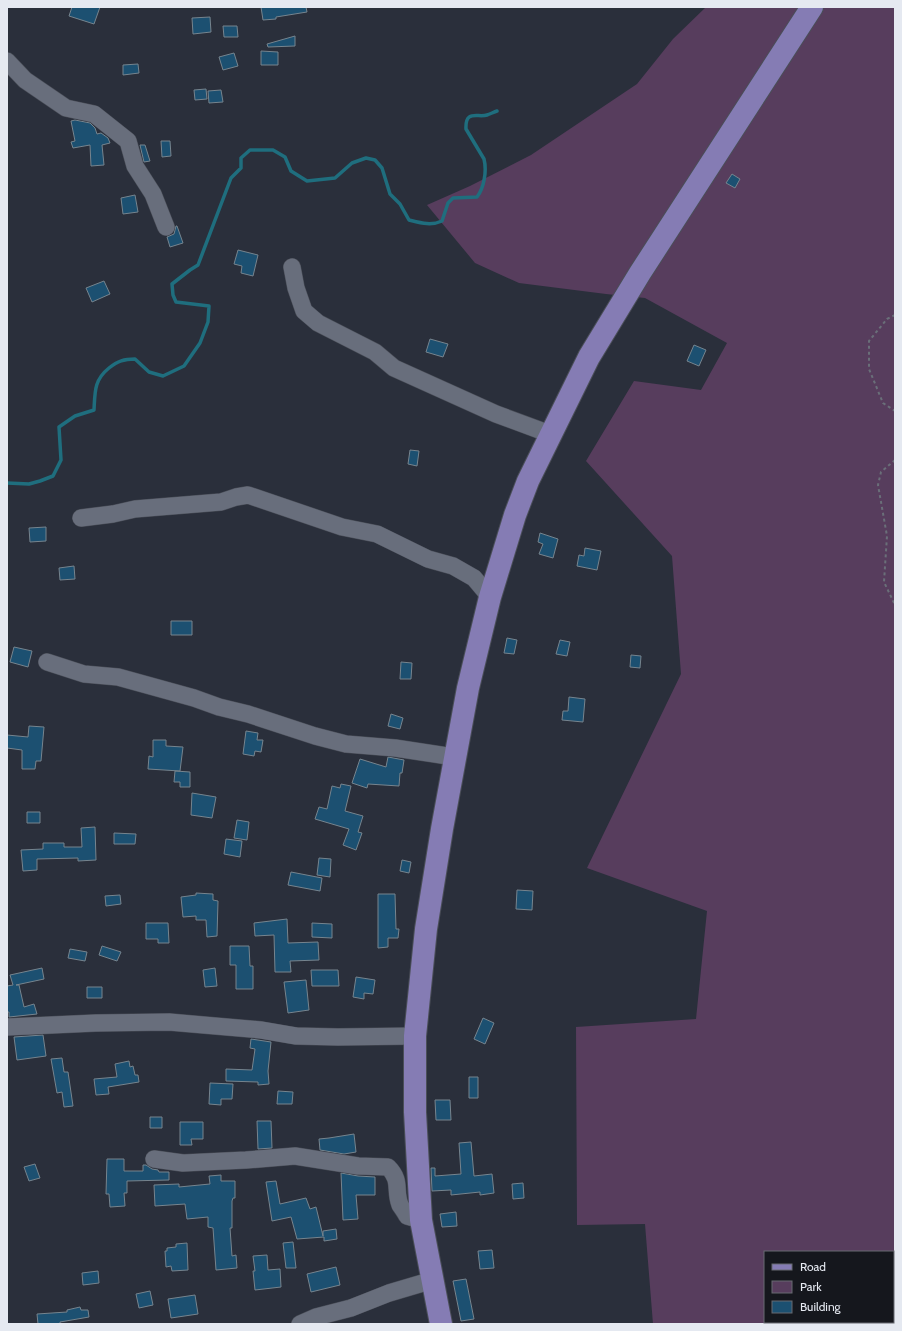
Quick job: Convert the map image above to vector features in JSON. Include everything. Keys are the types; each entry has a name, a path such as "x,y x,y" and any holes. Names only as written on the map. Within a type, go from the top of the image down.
{"main road":[{"path":"441,1324 421,1220 415,1112 415,1036 426,929 454,757 468,688 490,598 515,515 528,481 589,357 640,272 812,7"}],"street":[{"path":"7,61 25,80 66,108 94,114 128,141 136,166 153,194 166,227"},
{"path":"292,267 304,311 318,324 375,352 394,368 496,414 550,434"},
{"path":"81,518 113,514 135,509 221,502 236,497 248,496 342,527 377,534 428,559 453,566 474,578 490,598"},
{"path":"47,662 84,674 118,678 186,696 219,707 255,716 315,736 346,744 395,748 454,757"},
{"path":"7,1027 96,1023 169,1022 261,1030 296,1036 415,1036"},
{"path":"154,1159 183,1163 295,1156 358,1166 388,1167 394,1173 400,1204 407,1216 421,1220"},
{"path":"300,1324 316,1317 350,1308 389,1293 432,1280"}],"path":[{"path":"895,315 887,320 869,341 869,369 882,402 895,411"},
{"path":"895,460 881,472 878,485 887,536 884,582 895,605"}],"green space":[{"path":"706,7 895,7 895,1324 653,1324 645,1224 577,1225 576,1027 696,1019 707,911 587,868 681,674 672,556 586,461 634,381 701,390 727,343 645,298 519,283 475,263 427,205 470,186 531,155 637,84 673,39"}],"building":[{"path":"72,7 100,7 94,24 69,16"},
{"path":"261,7 306,7 307,12 276,17 276,19 263,20"},
{"path":"210,17 211,32 193,34 192,18"},
{"path":"223,26 237,26 238,37 224,37"},
{"path":"295,36 295,46 268,47 267,44"},
{"path":"261,51 278,52 278,65 261,65"},
{"path":"234,53 238,66 223,70 219,57"},
{"path":"138,64 139,73 123,75 123,65"},
{"path":"206,89 207,99 195,100 194,90"},
{"path":"221,90 223,102 209,103 208,91"},
{"path":"75,120 90,123 95,128 97,134 101,133 108,138 110,143 102,145 104,165 91,166 90,145 73,148 71,142 75,141 71,121"},
{"path":"161,141 170,141 171,156 162,157"},
{"path":"140,145 145,145 150,161 144,162"},
{"path":"732,174 740,179 735,188 726,183"},
{"path":"135,195 138,212 123,214 121,198"},
{"path":"176,226 183,243 170,247 167,237 174,234"},
{"path":"238,250 258,255 253,276 241,273 242,266 234,264"},
{"path":"104,281 110,294 92,302 86,288"},
{"path":"430,339 448,344 443,357 426,352"},
{"path":"694,345 706,350 699,366 687,361"},
{"path":"410,450 419,451 417,466 408,464"},
{"path":"46,527 46,541 30,542 29,528"},
{"path":"540,533 558,539 553,558 539,554 543,544 538,542"},
{"path":"585,548 601,551 597,570 577,566 579,555 584,556"},
{"path":"74,566 75,579 60,580 59,568"},
{"path":"171,621 192,621 192,635 171,635"},
{"path":"507,638 517,640 514,654 504,653"},
{"path":"560,640 570,642 567,656 556,654"},
{"path":"14,647 32,651 28,667 10,662"},
{"path":"631,655 641,656 640,668 630,667"},
{"path":"401,662 412,663 411,679 400,679"},
{"path":"569,697 585,699 583,722 562,720 563,711 568,711"},
{"path":"391,714 403,718 400,729 388,726"},
{"path":"29,726 44,727 41,761 36,761 35,769 22,769 22,750 7,748 7,735 28,737"},
{"path":"246,731 258,733 257,740 263,740 261,752 255,751 254,756 243,754"},
{"path":"153,740 166,740 166,746 183,747 180,771 148,769 149,756 153,757"},
{"path":"388,757 404,760 402,773 400,773 399,786 368,784 367,788 352,783 360,759 386,767"},
{"path":"175,771 190,772 190,787 180,787 180,782 174,782"},
{"path":"341,784 351,786 345,811 363,816 358,832 362,833 356,850 343,845 349,829 315,819 319,807 327,809 332,786 340,788"},
{"path":"192,793 216,797 212,818 191,815"},
{"path":"27,812 40,812 40,823 27,823"},
{"path":"237,820 249,822 247,840 234,838"},
{"path":"95,827 96,860 78,861 78,858 37,859 37,870 23,871 21,850 43,849 43,843 64,843 64,847 82,847 81,828"},
{"path":"114,833 136,834 135,844 114,844"},
{"path":"226,839 242,841 240,857 224,854"},
{"path":"319,858 331,859 330,877 317,875"},
{"path":"402,860 411,862 409,873 400,871"},
{"path":"291,872 322,878 320,891 288,885"},
{"path":"517,890 533,891 532,910 516,909"},
{"path":"196,893 213,894 213,900 218,901 217,936 207,937 206,920 196,920 196,916 183,917 181,897 196,895"},
{"path":"378,894 395,894 396,929 399,929 398,938 388,938 388,947 378,948"},
{"path":"120,895 121,904 106,906 105,896"},
{"path":"287,919 288,943 318,942 319,960 290,961 291,972 275,972 274,935 255,936 254,923"},
{"path":"146,923 168,923 169,943 158,943 158,939 146,939"},
{"path":"312,923 332,924 332,938 312,937"},
{"path":"102,946 121,952 117,961 99,955"},
{"path":"230,946 249,946 250,966 253,966 253,989 236,989 236,965 230,965"},
{"path":"70,949 87,952 85,961 68,958"},
{"path":"42,968 44,979 16,985 19,985 24,1007 34,1004 37,1014 9,1017 9,1012 7,1012 7,986 13,985 10,975"},
{"path":"215,968 217,986 205,987 203,970"},
{"path":"311,970 338,970 339,986 312,986"},
{"path":"356,977 375,980 373,994 364,993 364,999 353,997"},
{"path":"306,980 309,1010 288,1013 284,982"},
{"path":"87,987 102,987 102,998 87,998"},
{"path":"483,1018 494,1023 485,1044 474,1039"},
{"path":"43,1035 46,1056 17,1060 14,1037"},
{"path":"251,1039 271,1042 268,1071 269,1084 258,1085 258,1082 226,1081 226,1069 252,1070 255,1049 250,1048"},
{"path":"62,1058 64,1072 68,1072 73,1106 64,1107 62,1092 57,1093 51,1059"},
{"path":"129,1061 130,1067 133,1066 135,1075 138,1075 139,1082 108,1087 109,1094 96,1095 94,1079 117,1077 115,1064"},
{"path":"469,1077 478,1077 478,1098 469,1098"},
{"path":"210,1083 233,1084 232,1099 221,1099 221,1105 209,1104"},
{"path":"278,1091 293,1092 292,1104 277,1104"},
{"path":"435,1100 450,1100 451,1120 436,1120"},
{"path":"150,1117 162,1117 162,1128 150,1128"},
{"path":"257,1121 271,1121 272,1148 258,1149"},
{"path":"180,1122 203,1122 203,1139 191,1139 192,1145 180,1145"},
{"path":"354,1134 356,1152 344,1154 320,1150 319,1139"},
{"path":"471,1142 474,1176 492,1174 494,1193 480,1195 480,1192 451,1195 451,1190 432,1191 431,1168 435,1168 435,1176 461,1174 459,1143"},
{"path":"107,1159 124,1159 124,1171 143,1171 143,1165 146,1165 152,1169 158,1170 159,1172 169,1172 169,1180 127,1181 127,1193 124,1193 125,1206 110,1207 109,1194 106,1194"},
{"path":"35,1164 40,1178 29,1181 24,1167"},
{"path":"341,1173 375,1177 375,1195 356,1195 358,1219 343,1220"},
{"path":"221,1175 221,1181 235,1181 235,1198 233,1198 232,1201 232,1228 230,1228 232,1256 236,1255 237,1268 216,1270 213,1228 208,1227 208,1217 187,1219 185,1204 155,1206 154,1185 179,1184 179,1187 210,1184 209,1176"},
{"path":"276,1181 280,1204 306,1198 310,1209 316,1207 323,1236 323,1231 336,1229 337,1239 324,1241 324,1237 297,1239 291,1217 272,1221 266,1182"},
{"path":"523,1183 524,1198 513,1199 512,1184"},
{"path":"456,1212 457,1226 442,1227 440,1214"},
{"path":"293,1242 296,1268 286,1268 283,1243"},
{"path":"187,1243 188,1270 172,1271 171,1266 166,1267 165,1251 167,1251 167,1248 176,1247 176,1244"},
{"path":"492,1250 494,1268 480,1269 478,1251"},
{"path":"267,1255 268,1270 280,1269 281,1287 255,1290 253,1256"},
{"path":"336,1267 340,1285 311,1292 307,1274"},
{"path":"98,1271 99,1283 83,1285 82,1273"},
{"path":"466,1279 474,1319 461,1321 453,1281"},
{"path":"150,1291 153,1305 139,1308 136,1294"},
{"path":"195,1295 198,1314 171,1318 168,1299"},
{"path":"80,1307 81,1310 88,1310 89,1317 60,1322 60,1324 38,1324 37,1314 67,1312 67,1310"}],"waterway":[{"path":"7,483 29,484 53,476 61,460 59,427 75,416 94,410 95,392 100,377 118,362 128,359 135,359 149,372 163,376 184,366 200,343 208,322 209,306 176,302 173,295 172,284 198,265 231,178 241,168 241,158 250,150 273,150 285,157 291,171 307,181 335,178 352,163 366,158 375,160 382,168 390,194 400,204 409,220 430,224 438,223 442,221 448,203 453,198 477,197 483,184 485,164 484,159 466,129 466,123 470,117 483,116 497,111"}]}
